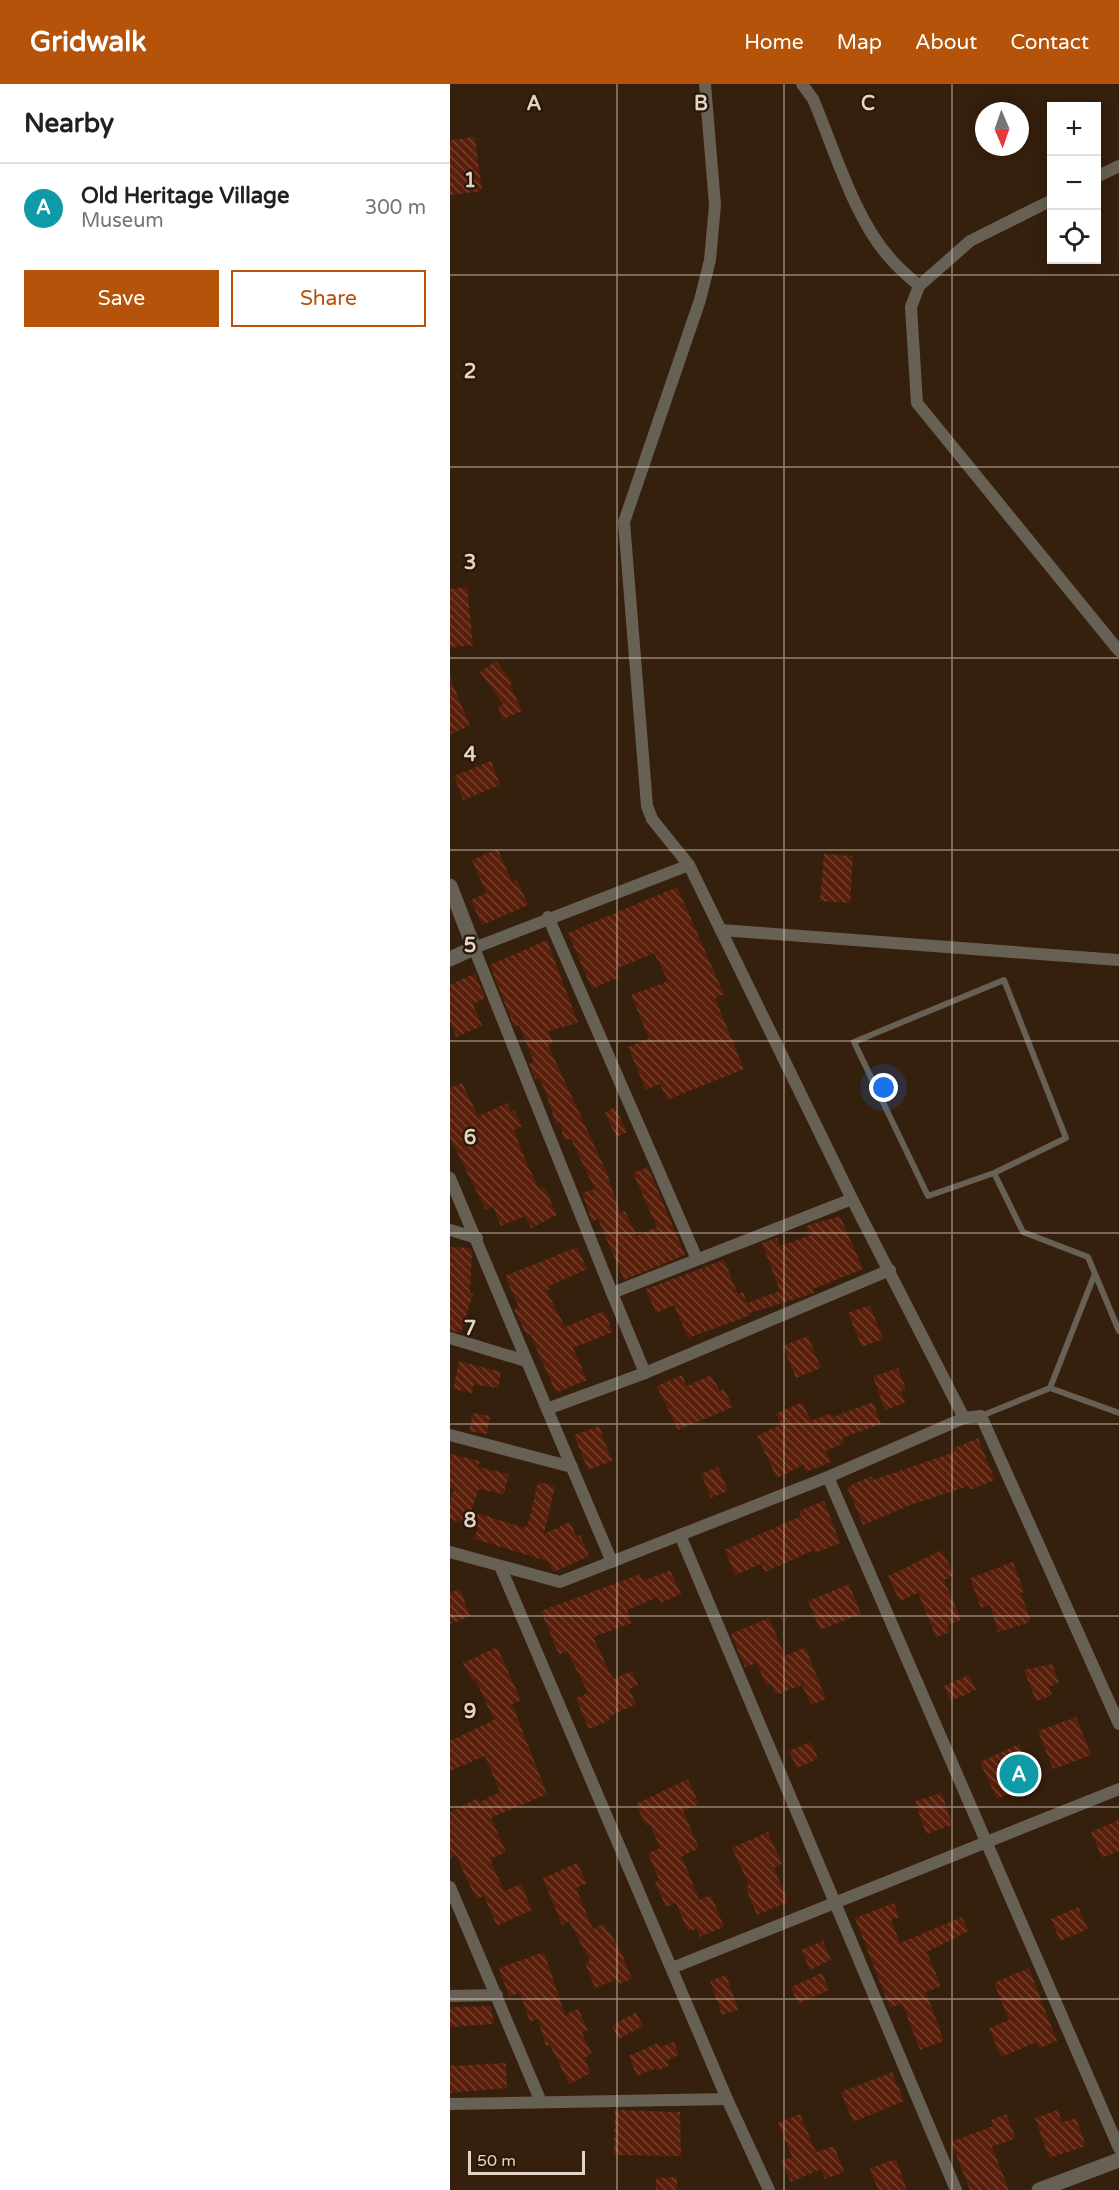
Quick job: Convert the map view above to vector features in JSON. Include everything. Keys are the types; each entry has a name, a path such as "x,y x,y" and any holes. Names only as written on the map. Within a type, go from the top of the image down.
{"street":[{"path":"705,84 715,205 710,260 700,300 624,522 647,806 652,819 689,865 852,1199 964,1418"},
{"path":"802,84 813,99 860,211 874,236 889,257 919,286"},
{"path":"1101,175 1119,166"},
{"path":"1047,202 970,241 919,286 911,307 917,403 1119,651"},
{"path":"450,959 548,917 689,865"},
{"path":"450,886 645,1373"},
{"path":"548,917 697,1258"},
{"path":"721,930 1119,960"},
{"path":"450,1179 477,1238 526,1361 612,1562"},
{"path":"612,1293 852,1199"},
{"path":"450,1230 477,1238"},
{"path":"547,1409 645,1373 890,1270"},
{"path":"450,1338 526,1361"},
{"path":"450,1552 560,1582 828,1477 964,1418 981,1416 1119,1724"},
{"path":"450,1435 572,1467"},
{"path":"828,1477 1119,2148"},
{"path":"680,1535 956,2190"},
{"path":"500,1566 727,2099 769,2190"},
{"path":"672,1968 1119,1789"},
{"path":"450,1887 541,2102"},
{"path":"450,1996 497,1995"},
{"path":"450,2104 727,2099"},
{"path":"1039,2190 1119,2160"}],"lane":[{"path":"1004,980 1066,1138 994,1173 928,1196 854,1042 1004,980"},
{"path":"994,1173 1023,1232 1088,1257 1119,1331"},
{"path":"1050,1388 1094,1275"},
{"path":"981,1416 1050,1388 1119,1413"}],"building":[{"path":"475,137 482,191 450,195 450,140"},
{"path":"467,587 473,645 450,648 450,589"},
{"path":"496,661 513,683 510,685 522,711 503,719 498,706 503,704 480,672"},
{"path":"450,677 470,726 450,734"},
{"path":"491,761 500,785 463,800 454,776"},
{"path":"498,849 512,882 517,880 528,905 482,925 471,900 486,893 472,860"},
{"path":"824,854 853,856 850,903 820,901"},
{"path":"677,887 724,994 715,998 744,1069 667,1100 660,1084 646,1090 628,1047 649,1038 631,995 668,981 654,953 616,969 620,977 592,989 568,933"},
{"path":"547,940 578,1023 548,1031 553,1043 548,1045 607,1173 620,1213 625,1211 637,1236 657,1227 633,1173 648,1167 685,1255 624,1280 598,1219 592,1221 582,1193 595,1189 571,1139 564,1140 560,1122 556,1124 545,1090 539,1078 535,1079 529,1064 534,1062 519,1025 514,1027 490,965"},
{"path":"475,973 485,998 473,1004 482,1026 456,1037 450,1022 450,985"},
{"path":"462,1083 478,1116 507,1103 511,1111 514,1110 522,1126 514,1130 524,1157 539,1189 544,1187 557,1215 531,1228 525,1216 501,1226 493,1207 486,1210 450,1138 450,1088"},
{"path":"615,1107 627,1132 616,1137 605,1112"},
{"path":"840,1216 863,1269 813,1289 814,1293 750,1313 751,1315 688,1338 674,1305 656,1313 646,1289 724,1260 738,1294 743,1292 747,1303 780,1291 762,1243 777,1238 780,1246 811,1235 806,1226"},
{"path":"450,1247 470,1248 472,1251 470,1293 473,1294 461,1333 450,1330"},
{"path":"577,1247 587,1269 549,1286 550,1289 546,1290 565,1327 604,1311 613,1332 573,1348 587,1380 556,1393 530,1334 527,1336 514,1309 519,1307 505,1276"},
{"path":"870,1305 883,1339 862,1347 848,1313"},
{"path":"808,1336 821,1368 796,1378 783,1346"},
{"path":"459,1361 501,1372 498,1388 474,1384 472,1393 453,1389"},
{"path":"898,1368 906,1389 901,1391 905,1403 885,1410 873,1377"},
{"path":"682,1375 687,1386 711,1375 720,1391 724,1389 733,1407 678,1430 657,1386"},
{"path":"802,1402 811,1421 831,1413 833,1417 873,1402 881,1424 842,1438 844,1443 826,1451 831,1462 806,1472 803,1465 777,1478 757,1436 781,1424 776,1414"},
{"path":"473,1413 490,1416 487,1434 469,1431"},
{"path":"599,1426 612,1461 588,1470 574,1435"},
{"path":"978,1438 995,1480 970,1490 969,1486 916,1503 863,1525 847,1487 871,1476 873,1480 955,1452 954,1448"},
{"path":"450,1454 480,1461 478,1467 509,1474 504,1494 479,1489 471,1511 524,1528 528,1524 538,1482 555,1486 544,1534 570,1522 576,1536 580,1535 589,1556 554,1572 547,1561 474,1539 478,1528 450,1519 450,1500 454,1489 450,1488"},
{"path":"718,1467 728,1491 711,1498 701,1474"},
{"path":"824,1501 840,1543 815,1553 814,1550 765,1572 761,1564 735,1575 725,1550 801,1516 799,1511"},
{"path":"942,1550 954,1575 944,1580 961,1620 947,1625 950,1632 936,1637 918,1593 900,1601 888,1576"},
{"path":"1013,1562 1024,1592 1021,1593 1031,1622 998,1632 990,1605 981,1608 970,1578"},
{"path":"670,1570 681,1594 661,1603 658,1597 627,1610 632,1623 593,1637 613,1679 632,1671 638,1685 629,1689 636,1704 608,1717 610,1720 589,1729 576,1698 588,1693 567,1651 559,1655 541,1611 640,1574 643,1581"},
{"path":"849,1584 861,1614 820,1630 808,1601"},
{"path":"460,1589 470,1616 450,1624 450,1593"},
{"path":"769,1618 785,1656 805,1647 826,1699 811,1705 802,1685 776,1695 771,1684 766,1686 757,1663 745,1667 731,1634"},
{"path":"497,1647 521,1700 512,1704 547,1794 491,1818 506,1852 490,1859 504,1891 521,1884 532,1910 497,1926 484,1896 476,1899 456,1855 450,1858 450,1812 478,1798 480,1802 500,1792 485,1756 450,1771 450,1741 494,1720 475,1679 472,1680 463,1663"},
{"path":"1052,1664 1059,1683 1049,1687 1052,1695 1036,1701 1024,1670"},
{"path":"969,1675 976,1690 951,1701 944,1686"},
{"path":"1076,1717 1091,1755 1053,1769 1038,1731"},
{"path":"811,1742 818,1759 797,1768 789,1751"},
{"path":"1019,1744 1036,1780 997,1799 980,1762"},
{"path":"688,1779 699,1804 683,1811 699,1848 682,1856 699,1900 711,1895 724,1927 700,1937 697,1928 688,1932 676,1903 666,1907 655,1882 659,1880 648,1853 660,1848 650,1824 646,1826 636,1804"},
{"path":"942,1793 952,1825 926,1834 915,1801"},
{"path":"1119,1820 1119,1851 1102,1858 1091,1832"},
{"path":"768,1832 782,1864 774,1868 788,1902 757,1915 745,1886 749,1885 732,1848"},
{"path":"577,1863 587,1883 576,1888 593,1929 604,1924 620,1949 632,1979 619,1984 617,1979 595,1988 585,1963 590,1961 569,1921 562,1925 543,1878"},
{"path":"894,1903 899,1917 891,1920 900,1943 962,1917 969,1931 927,1952 941,1986 926,1992 944,2041 920,2050 902,2003 890,2008 855,1918"},
{"path":"1078,1907 1088,1929 1060,1941 1051,1919"},
{"path":"823,1941 831,1960 810,1970 801,1950"},
{"path":"544,1952 565,2015 578,2009 588,2030 582,2033 592,2054 584,2058 591,2073 569,2084 550,2045 546,2046 538,2019 530,2022 520,1993 509,1997 499,1968"},
{"path":"1029,1968 1057,2041 1039,2048 1037,2042 1001,2057 989,2028 1009,2020 994,1983"},
{"path":"822,1973 829,1990 798,2004 791,1987"},
{"path":"726,1975 738,2010 722,2015 710,1981"},
{"path":"491,2006 494,2024 450,2027 450,2007"},
{"path":"636,2012 643,2026 619,2039 612,2026"},
{"path":"674,2042 679,2055 666,2061 669,2066 657,2071 656,2068 637,2076 629,2056 658,2043 660,2047"},
{"path":"506,2063 507,2088 450,2093 450,2066"},
{"path":"892,2072 904,2101 853,2122 841,2092"},
{"path":"615,2110 680,2112 681,2156 614,2155"},
{"path":"1058,2110 1062,2122 1076,2118 1086,2146 1049,2158 1035,2118"},
{"path":"800,2114 816,2152 834,2146 844,2172 825,2179 821,2169 791,2182 782,2161 792,2157 778,2123"},
{"path":"1006,2114 1016,2138 992,2147 1009,2190 970,2190 951,2142 993,2126 991,2120"},
{"path":"896,2159 907,2190 878,2190 870,2168"},
{"path":"677,2177 677,2190 656,2190 656,2178"}],"place":[{"name":"Old Heritage Village","path":"1019,1774"}]}
